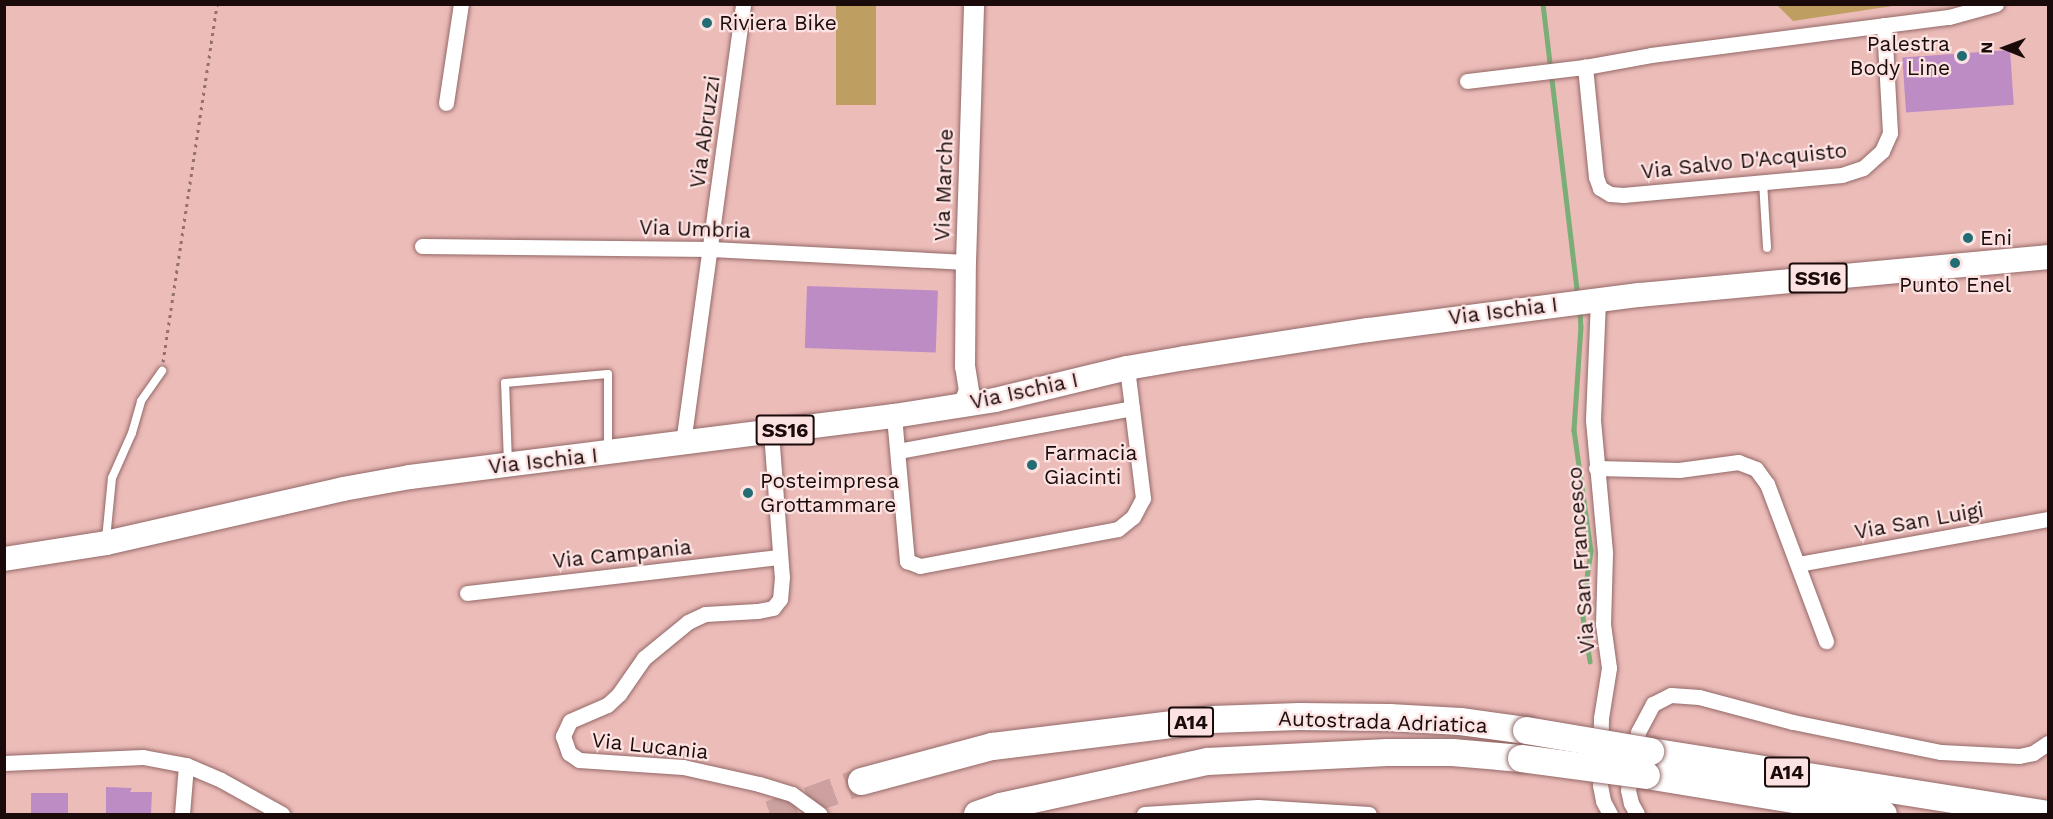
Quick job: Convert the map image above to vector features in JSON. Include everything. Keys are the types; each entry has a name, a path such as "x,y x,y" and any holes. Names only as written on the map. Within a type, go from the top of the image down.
{"highway":[{"name":"Autostrada Adriatica","path":"861,781 992,746 1211,719 1299,716 1389,717 1460,721 1526,730 1648,763 1883,814"},
{"name":"Autostrada Adriatica","path":"977,814 1000,806 1207,761 1387,752 1452,752 1521,758 1648,763 2049,814"}],"main road":[{"name":"Via Ischia I","path":"4,559 106,543 344,489 410,477 894,416 995,400 1127,368 1379,328 1584,301 2049,257"}],"street":[{"path":"446,103 461,4"},
{"name":"Via Abruzzi","path":"683,443 743,4"},
{"name":"Via Marche","path":"963,404 969,391 965,367 966,262 974,4"},
{"path":"1467,81 1949,17 1996,4"},
{"name":"Via Salvo D'Acquisto","path":"1585,67 1596,177 1604,192 1623,195 1850,173 1863,168 1882,151 1887,143 1890,128 1884,25"},
{"name":"Via Umbria","path":"422,246 711,249 966,262"},
{"name":"Via San Francesco","path":"1584,301 1596,468 1605,553 1603,624 1609,668 1601,718 1600,784 1603,801 1610,814"},
{"path":"894,416 907,561 920,566 1118,529 1133,517 1143,498 1127,368"},
{"path":"898,451 1132,408"},
{"name":"Via Lucania","path":"771,432 780,557 780,599 773,608 705,614 688,622 644,658 619,694 607,705 570,721 564,728 564,746 569,753 590,762 683,767 759,784 792,794 820,814"},
{"path":"1596,468 1679,470 1731,462 1750,466 1765,479 1826,641"},
{"name":"Via San Luigi","path":"1798,564 2049,519"},
{"name":"Via Campania","path":"468,592 780,557"},
{"path":"1637,814 1628,790 1638,732 1653,705 1671,695 1699,697 1793,722 1941,752 2019,756 2033,753 2049,743"},
{"path":"4,763 143,757 186,765 221,780 282,814"},
{"path":"182,814 186,765"},
{"path":"1144,814 1258,807 1369,814"}],"lane":[{"path":"1763,182 1767,248"},
{"path":"106,543 112,478 132,433 141,401 162,371"},
{"path":"508,464 505,383 608,375 608,453"}],"path":[{"path":"162,371 217,4"}],"shaded area":[{"path":"836,5 876,5 876,105 836,105"},
{"path":"1777,5 1899,5 1793,21"}],"building":[{"path":"2010,50 2014,105 1906,112 1902,58"},
{"path":"807,286 938,291 936,353 805,348"},
{"path":"106,787 132,788 130,792 152,792 151,814 106,814"},
{"path":"31,793 68,793 68,814 31,814"}],"waterway":[{"path":"1543,4 1578,296"},
{"path":"1580,310 1581,327 1574,430 1591,551 1582,611 1590,661"}],"tunnel":[{"path":"770,814 861,781"}],"place":[{"name":"Riviera Bike","path":"707,23"},
{"name":"Palestra Body Line","path":"1962,56"},
{"name":"Eni","path":"1968,238"},
{"name":"Punto Enel","path":"1955,263"},
{"name":"Farmacia Giacinti","path":"1032,465"},
{"name":"Posteimpresa Grottammare","path":"748,493"}]}
